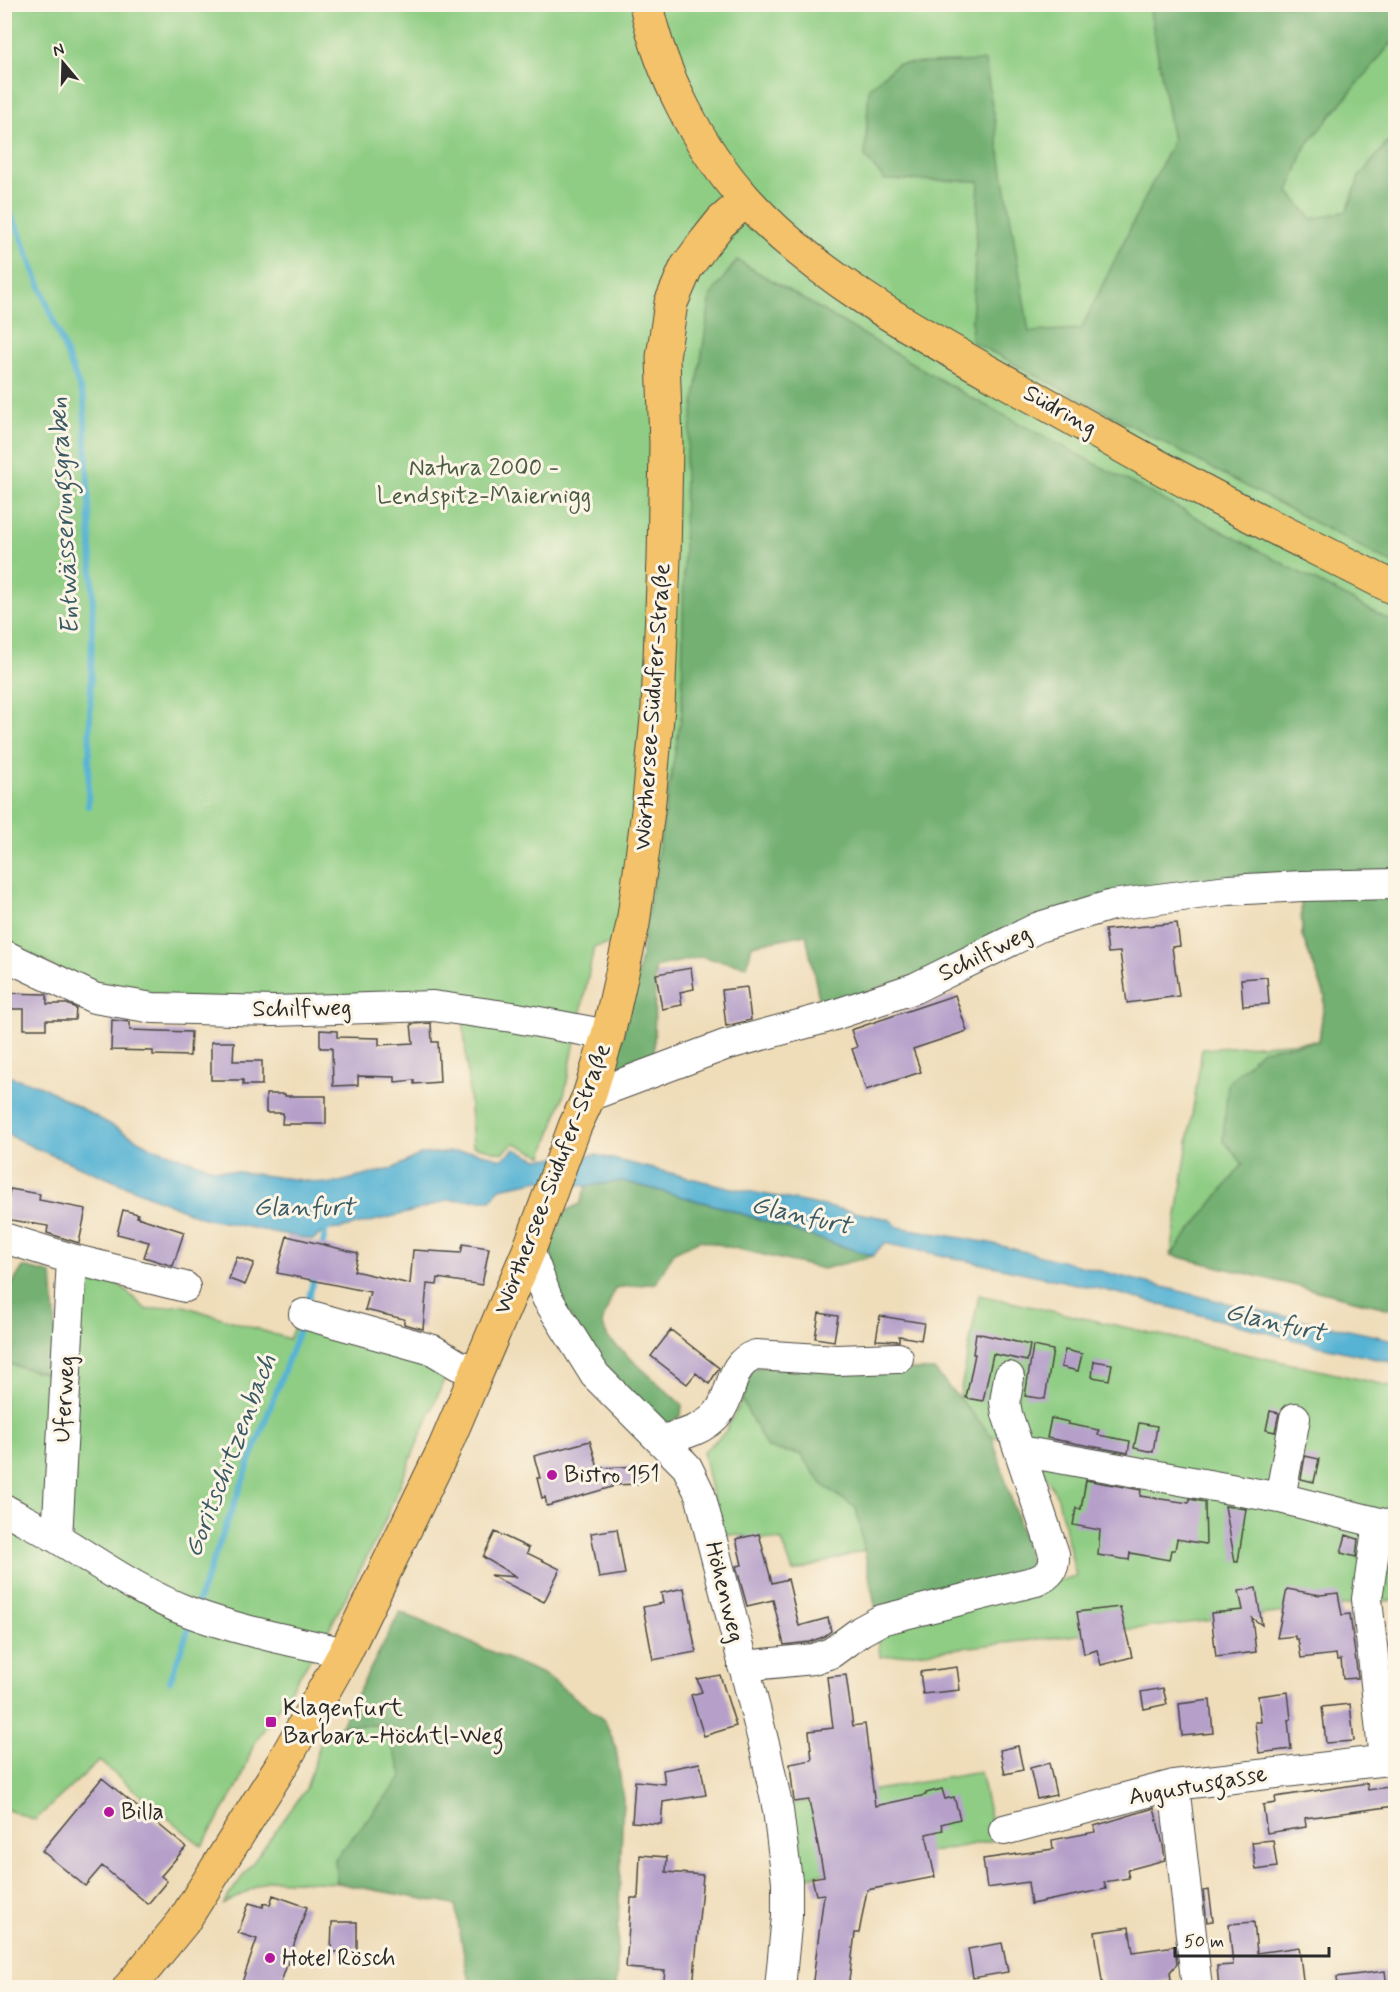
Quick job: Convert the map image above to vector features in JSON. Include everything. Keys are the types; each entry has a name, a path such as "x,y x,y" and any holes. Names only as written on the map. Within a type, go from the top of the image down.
{"main road":[{"path":"646,4 671,82 712,158 746,200"},
{"name":"Südring","path":"746,200 781,236 846,285 918,332 1198,488 1395,589"},
{"name":"Wörthersee-Südufer-Straße","path":"129,1988 183,1922 280,1766 345,1653 429,1481 529,1250 589,1096 596,1033 633,924 648,811 658,707 664,559 666,444 663,357 671,303 686,268 721,222 746,200"}],"street":[{"name":"Schilfweg","path":"589,1096 725,1045 825,1018 915,988 1039,927 1112,905 1228,890 1395,884"},
{"name":"Schilfweg","path":"4,955 94,998 153,1008 273,1011 434,1006 512,1017 596,1033"},
{"path":"4,1238 72,1259 185,1287"},
{"name":"Höhenweg","path":"529,1250 547,1298 594,1376 661,1440 687,1467 694,1479 765,1748 778,1810 784,1851 787,1916 780,1988"},
{"name":"Uferweg","path":"57,1538 72,1259"},
{"path":"304,1314 433,1350 458,1365 477,1371"},
{"path":"661,1440 702,1427 718,1413 728,1397 737,1369 748,1358 756,1355 836,1360 897,1358"},
{"path":"743,1666 813,1659 831,1653 861,1631 881,1620 1036,1581 1047,1576 1053,1569 1054,1554 1005,1402 1009,1377"},
{"path":"1280,1498 1295,1418"},
{"path":"1020,1451 1280,1498 1387,1525 1366,1599 1390,1760"},
{"path":"4,1509 57,1538 117,1576 188,1612 221,1623 345,1653"},
{"name":"Augustusgasse","path":"1004,1830 1174,1785 1390,1760"},
{"path":"1174,1785 1197,1988"}],"green space":[{"name":"Natura 2000 - Lendspitz-Maiernigg","path":"4,5 1395,5 1395,1310 1171,1255 1202,1049 1319,1041 1325,996 1302,935 1301,895 1114,895 821,1008 806,934 695,929 594,947 565,1091 543,1156 515,1143 502,1153 473,1146 463,1016 439,989 246,1003 96,990 5,940"},
{"path":"1149,5 1395,5 1395,39 1305,147 1289,192 1312,219 1347,211 1359,177 1395,134 1395,565 971,341 979,181 885,180 865,157 869,88 897,64 985,61 1029,332 1081,329 1173,141"},
{"path":"737,260 968,396 1395,623 1395,876 1114,895 919,974 821,1008 806,934 752,945 747,966 701,957 655,967 654,1064 612,1079 639,967 682,711 685,463 711,295"},
{"path":"1301,895 1395,895 1395,1310 1171,1255 1243,1164 1223,1140 1228,1083 1262,1050 1319,1041 1325,996 1302,935"},
{"path":"623,1181 721,1207 873,1256 823,1269 700,1240 674,1252 656,1283 615,1288 602,1323 608,1338 682,1405 681,1415 661,1429 601,1371 557,1293 547,1253 565,1211 580,1204 586,1186"},
{"path":"23,1267 52,1274 59,1377 5,1363 4,1286 11,1286"},
{"path":"88,1269 107,1274 147,1310 181,1305 289,1339 298,1318 449,1368 381,1530 323,1640 192,1606 74,1541 65,1523 77,1291"},
{"path":"979,1295 1395,1387 1395,1600 880,1657 877,1627 1076,1576 1058,1498 1027,1444 992,1436 959,1399"},
{"path":"4,1363 59,1377 51,1543 313,1655 253,1746 240,1782 202,1846 99,1761 35,1820 5,1809"},
{"path":"752,1367 934,1370 992,1436 1033,1570 876,1610 856,1508 824,1486 800,1454 767,1448 742,1400"},
{"path":"742,1400 767,1448 800,1454 824,1486 856,1508 865,1550 793,1572 782,1541 720,1533 703,1452 725,1432"},
{"path":"400,1612 547,1676 605,1721 616,1748 623,1799 616,1987 474,1987 467,1972 455,1905 337,1883 335,1859 403,1776 384,1725 341,1725"},
{"path":"341,1725 384,1725 403,1776 335,1859 337,1883 268,1880 222,1905 306,1789 322,1738"},
{"path":"980,1772 995,1840 798,1878 786,1805"}],"water":[{"name":"Glanfurt","path":"4,1075 41,1086 149,1146 215,1169 331,1184 392,1169 421,1154 473,1151 502,1159 515,1149 538,1159 596,1155 727,1187 889,1219 898,1227 990,1243 1238,1306 1395,1340 1395,1363 1319,1346 1105,1290 884,1243 873,1256 721,1207 623,1181 586,1186 540,1180 500,1188 491,1200 449,1200 411,1212 340,1229 326,1230 313,1240 203,1218 35,1148 5,1133"}],"building":[{"path":"1177,923 1180,946 1172,947 1179,996 1127,1003 1120,952 1108,953 1105,930"},
{"path":"691,968 694,989 680,992 682,1005 662,1009 656,974"},
{"path":"1267,977 1269,1004 1243,1006 1241,979"},
{"path":"747,987 751,1020 726,1026 722,990"},
{"path":"4,993 45,994 47,1004 67,1004 76,1008 75,1020 46,1020 46,1029 24,1029 24,1009 4,1009"},
{"path":"955,995 967,1031 913,1049 921,1072 866,1090 852,1049 857,1047 851,1030"},
{"path":"112,1020 130,1022 130,1030 191,1032 190,1056 153,1055 153,1051 111,1050"},
{"path":"431,1023 432,1042 438,1042 440,1082 414,1084 414,1080 395,1082 395,1077 358,1076 358,1085 333,1086 332,1048 320,1048 320,1030 337,1031 337,1037 379,1038 379,1045 413,1043 411,1024"},
{"path":"211,1042 234,1042 233,1061 262,1061 262,1085 243,1085 243,1080 211,1080"},
{"path":"266,1094 326,1096 326,1124 282,1124 283,1113 266,1113"},
{"path":"10,1189 40,1194 39,1200 86,1209 79,1243 47,1233 48,1226 5,1219"},
{"path":"123,1210 138,1214 137,1217 184,1232 173,1266 144,1257 149,1242 117,1234"},
{"path":"287,1236 358,1253 354,1271 410,1284 413,1250 461,1253 463,1244 489,1248 482,1285 438,1278 437,1285 427,1284 423,1329 404,1324 404,1319 365,1310 370,1292 277,1273"},
{"path":"237,1257 254,1263 245,1285 229,1279"},
{"path":"819,1313 838,1316 834,1341 815,1338"},
{"path":"880,1316 924,1323 921,1340 899,1336 899,1341 876,1340"},
{"path":"671,1330 719,1368 709,1384 696,1373 687,1384 651,1356"},
{"path":"976,1333 1030,1345 1027,1361 993,1354 983,1401 966,1398 975,1354 973,1354"},
{"path":"1033,1346 1053,1350 1045,1399 1025,1396"},
{"path":"1065,1350 1082,1354 1078,1371 1061,1367"},
{"path":"1094,1361 1112,1364 1109,1380 1092,1377"},
{"path":"1270,1411 1279,1413 1275,1432 1266,1430"},
{"path":"1051,1418 1099,1430 1098,1435 1130,1441 1128,1453 1047,1438"},
{"path":"1139,1423 1157,1426 1153,1452 1134,1448"},
{"path":"590,1441 598,1468 640,1466 641,1484 612,1485 612,1487 547,1506 545,1497 542,1498 534,1456"},
{"path":"1305,1456 1319,1459 1314,1482 1301,1479"},
{"path":"1086,1480 1141,1490 1140,1496 1189,1503 1190,1499 1205,1502 1206,1544 1177,1539 1175,1550 1171,1550 1169,1560 1130,1553 1129,1560 1098,1555 1100,1530 1073,1525 1076,1508 1081,1509"},
{"path":"1225,1506 1246,1509 1238,1562 1235,1562"},
{"path":"617,1529 625,1574 599,1578 591,1533"},
{"path":"495,1532 529,1548 527,1553 560,1569 544,1602 490,1575 517,1577 483,1557"},
{"path":"759,1534 772,1583 788,1579 799,1626 828,1618 831,1631 823,1637 809,1642 784,1645 773,1600 747,1606 736,1566 742,1565 736,1539"},
{"path":"1346,1535 1358,1539 1356,1557 1341,1553"},
{"path":"684,1588 696,1652 653,1660 643,1607 663,1603 661,1593"},
{"path":"1256,1588 1262,1625 1252,1618 1256,1652 1216,1657 1211,1613 1243,1610 1239,1591"},
{"path":"1287,1589 1320,1595 1338,1593 1342,1615 1350,1614 1358,1678 1343,1679 1341,1659 1337,1660 1336,1654 1301,1658 1298,1639 1295,1639 1295,1636 1277,1638"},
{"path":"1120,1607 1132,1657 1101,1665 1097,1650 1084,1654 1077,1612"},
{"path":"957,1667 960,1690 923,1694 920,1672"},
{"path":"720,1675 736,1726 704,1736 691,1695 702,1692 697,1679"},
{"path":"846,1675 853,1726 865,1724 875,1806 926,1795 926,1793 942,1789 945,1799 954,1797 960,1819 941,1824 943,1830 926,1834 935,1877 867,1890 859,1933 855,1933 848,1988 812,1988 824,1894 816,1895 812,1878 824,1876 809,1800 794,1802 790,1764 812,1760 809,1731 833,1728 827,1677"},
{"path":"1163,1688 1167,1704 1144,1709 1141,1692"},
{"path":"1288,1692 1291,1749 1259,1753 1255,1722 1261,1722 1258,1696"},
{"path":"1210,1700 1213,1733 1182,1736 1179,1704"},
{"path":"1350,1704 1354,1741 1326,1743 1322,1707"},
{"path":"1018,1746 1023,1770 1005,1774 1000,1750"},
{"path":"700,1763 706,1795 663,1802 661,1824 632,1822 635,1781 665,1784 663,1770"},
{"path":"1049,1763 1056,1795 1037,1799 1030,1768"},
{"name":"Billa","path":"102,1778 186,1847 161,1876 167,1881 148,1904 102,1866 85,1886 42,1851"},
{"path":"1367,1783 1368,1790 1395,1786 1395,1806 1305,1818 1306,1827 1267,1833 1263,1805 1276,1803 1275,1797"},
{"path":"1154,1808 1165,1860 1127,1870 1129,1878 1104,1882 1106,1889 1031,1904 1028,1882 987,1888 983,1859 1053,1849 1052,1840 1095,1832 1094,1826"},
{"path":"1273,1840 1277,1867 1256,1870 1252,1842"},
{"path":"640,1855 667,1857 666,1872 703,1875 693,1988 663,1988 665,1971 626,1968 631,1898 638,1898"},
{"path":"1209,1890 1213,1921 1207,1922 1203,1891"},
{"name":"Hotel Rösch","path":"273,1895 307,1907 279,1988 240,1988 257,1939 238,1933 249,1903 263,1907 264,1903 270,1905"},
{"path":"332,1922 357,1922 357,1952 331,1952"},
{"path":"1254,1922 1257,1953 1299,1947 1304,1988 1219,1988 1217,1966 1233,1965 1229,1924"},
{"path":"1129,1927 1133,1952 1175,1946 1177,1964 1170,1972 1171,1980 1124,1988 1103,1988 1095,1932"},
{"path":"1002,1943 1008,1972 973,1978 968,1949"},
{"path":"1385,1971 1387,1988 1338,1988 1337,1977"}],"waterway":[{"name":"Entwässerungsgraben","path":"4,201 19,231 84,399 93,590 88,806"},
{"path":"321,1252 327,1224"},
{"path":"308,1302 315,1273"},
{"name":"Goritschitzenbach","path":"198,1601 301,1325"},
{"path":"170,1681 190,1625"}],"place":[{"name":"Bistro 151","path":"552,1475"},
{"name":"Klagenfurt Barbara-Höchtl-Weg","path":"271,1722"},
{"name":"Billa","path":"109,1812"},
{"name":"Hotel Rösch","path":"270,1958"}]}
